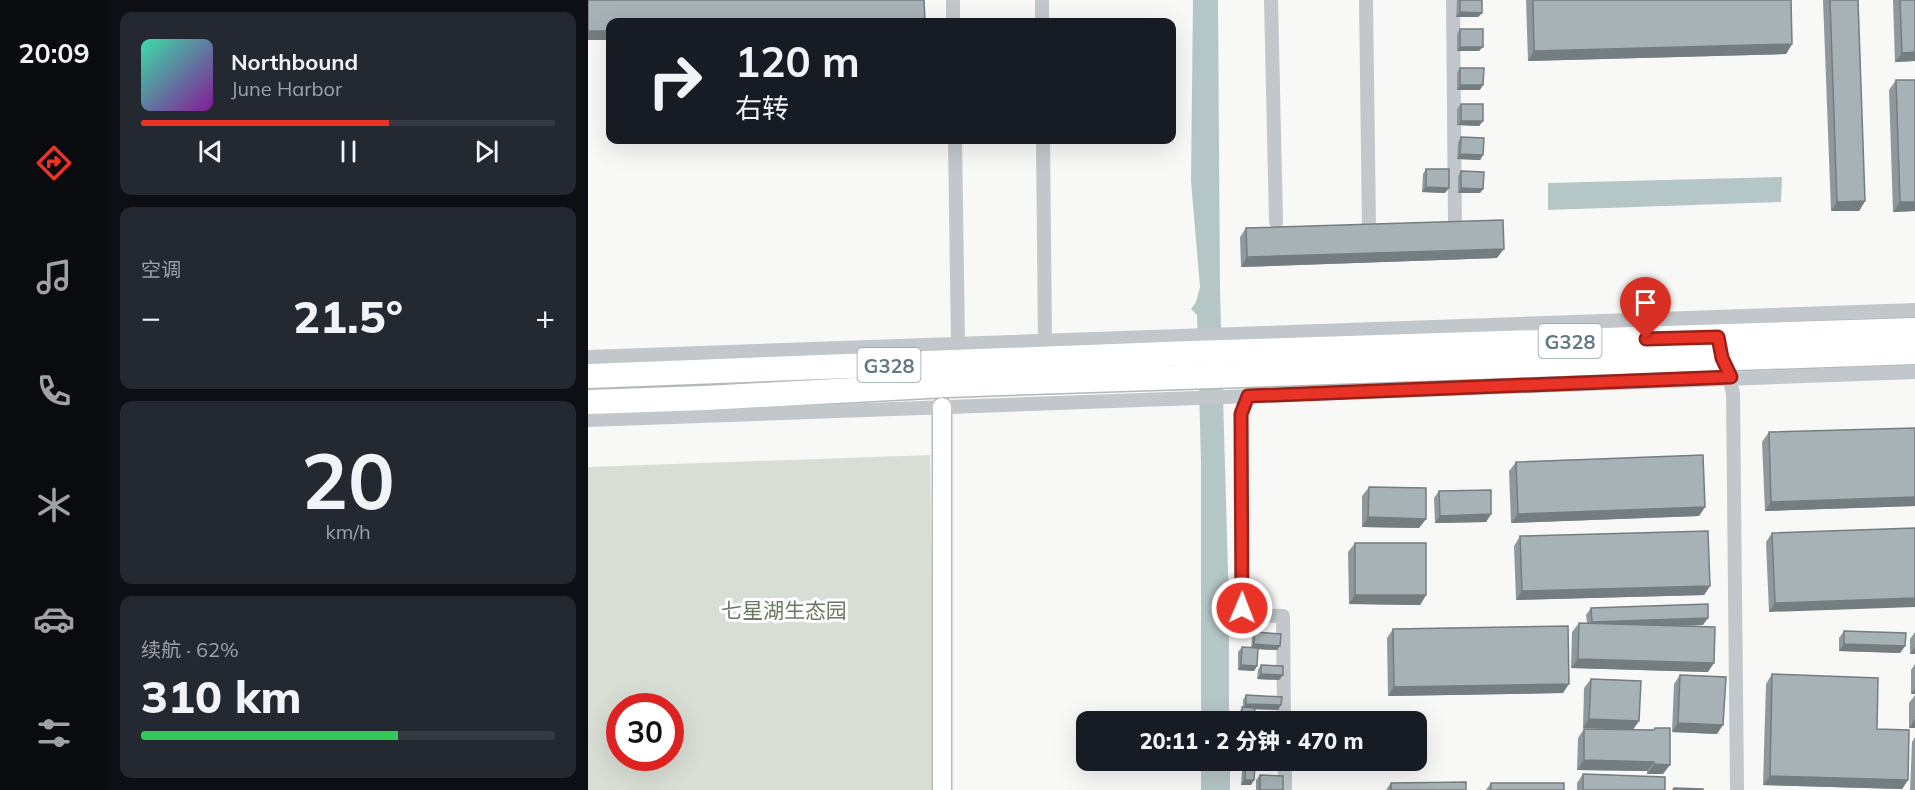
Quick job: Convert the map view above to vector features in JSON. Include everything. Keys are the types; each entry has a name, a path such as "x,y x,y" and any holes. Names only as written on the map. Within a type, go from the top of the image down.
{"highway":[{"name":"G328","path":"588,376 1188,344 1669,328 1723,357 1915,330"},
{"name":"G328","path":"588,402 705,399 946,385 1186,388 1723,357 1915,352"}],"street":[{"path":"953,0 954,18"},
{"path":"1042,0 1042,18"},
{"path":"1271,0 1276,222"},
{"path":"1366,0 1369,230"},
{"path":"1453,0 1455,225"},
{"path":"955,144 958,344"},
{"path":"1043,144 1045,341"},
{"path":"1669,328 1915,310"},
{"path":"588,357 1045,341 1188,344"},
{"path":"1723,357 1733,393 1737,790"},
{"path":"1233,386 1248,396 1723,357 1915,372"},
{"path":"588,420 942,407 1186,388"},
{"path":"1248,396 1241,414 1242,608 1247,615 1284,616 1284,711"},
{"path":"942,407 942,790"},
{"path":"1285,771 1285,790"}],"green space":[{"name":"七星湖生态园","path":"930,455 935,790 588,790 588,467"}],"shaded area":[{"path":"1193,0 1218,0 1220,290 1229,607 1229,711 1201,711 1201,462 1197,315 1191,309 1196,302 1200,287 1191,181"},
{"path":"1782,177 1781,202 1548,210 1548,183"},
{"path":"1201,771 1230,771 1230,790 1201,790"}],"building":[{"path":"588,0 924,0 925,18 606,18 606,31 588,31"},
{"path":"1460,0 1482,0 1482,13 1460,12"},
{"path":"1533,0 1791,0 1792,44 1534,51"},
{"path":"1830,0 1858,0 1865,201 1837,202"},
{"path":"1900,0 1915,0 1915,52 1902,53"},
{"path":"1460,29 1483,29 1483,47 1460,47"},
{"path":"1460,68 1484,68 1483,85 1460,85"},
{"path":"1896,80 1915,80 1915,202 1900,202"},
{"path":"1461,104 1483,104 1483,121 1461,121"},
{"path":"1461,137 1484,138 1483,155 1460,154"},
{"path":"1426,169 1449,169 1449,188 1426,187"},
{"path":"1461,171 1484,172 1483,189 1461,188"},
{"path":"1503,220 1504,249 1247,257 1246,228"},
{"path":"1915,428 1915,497 1771,502 1769,432"},
{"path":"1703,455 1705,507 1518,514 1516,462"},
{"path":"1369,487 1426,488 1426,519 1368,517"},
{"path":"1491,490 1491,514 1440,516 1439,491"},
{"path":"1915,528 1915,598 1775,603 1772,533"},
{"path":"1708,531 1710,586 1522,591 1520,536"},
{"path":"1355,543 1426,543 1426,595 1355,595"},
{"path":"1708,604 1708,618 1592,622 1591,608"},
{"path":"1579,623 1715,627 1714,663 1578,659"},
{"path":"1568,626 1569,684 1394,687 1393,629"},
{"path":"1844,631 1906,633 1905,646 1844,644"},
{"path":"1255,632 1281,634 1280,646 1254,644"},
{"path":"1242,647 1258,648 1257,666 1241,665"},
{"path":"1261,665 1283,666 1283,675 1261,674"},
{"path":"1772,674 1878,678 1877,729 1909,730 1908,780 1770,776"},
{"path":"1680,675 1726,677 1723,725 1678,723"},
{"path":"1591,679 1641,681 1639,721 1589,719"},
{"path":"1246,695 1282,697 1281,705 1246,704"},
{"path":"1242,707 1255,708 1255,711 1242,711"},
{"path":"1655,728 1670,728 1670,765 1654,764 1654,762 1584,760 1584,729 1654,730"},
{"path":"1245,771 1255,771 1254,780 1245,780"},
{"path":"1583,774 1665,777 1665,790 1583,790"},
{"path":"1260,775 1283,776 1283,790 1260,790"},
{"path":"1466,782 1466,790 1391,790 1391,783"},
{"path":"1491,783 1564,783 1564,790 1491,790"},
{"path":"1674,788 1703,789 1703,790 1673,790"}],"route":[{"path":"1242,608 1241,414 1248,396 1731,377 1722,358 1718,337 1646,339"}]}
